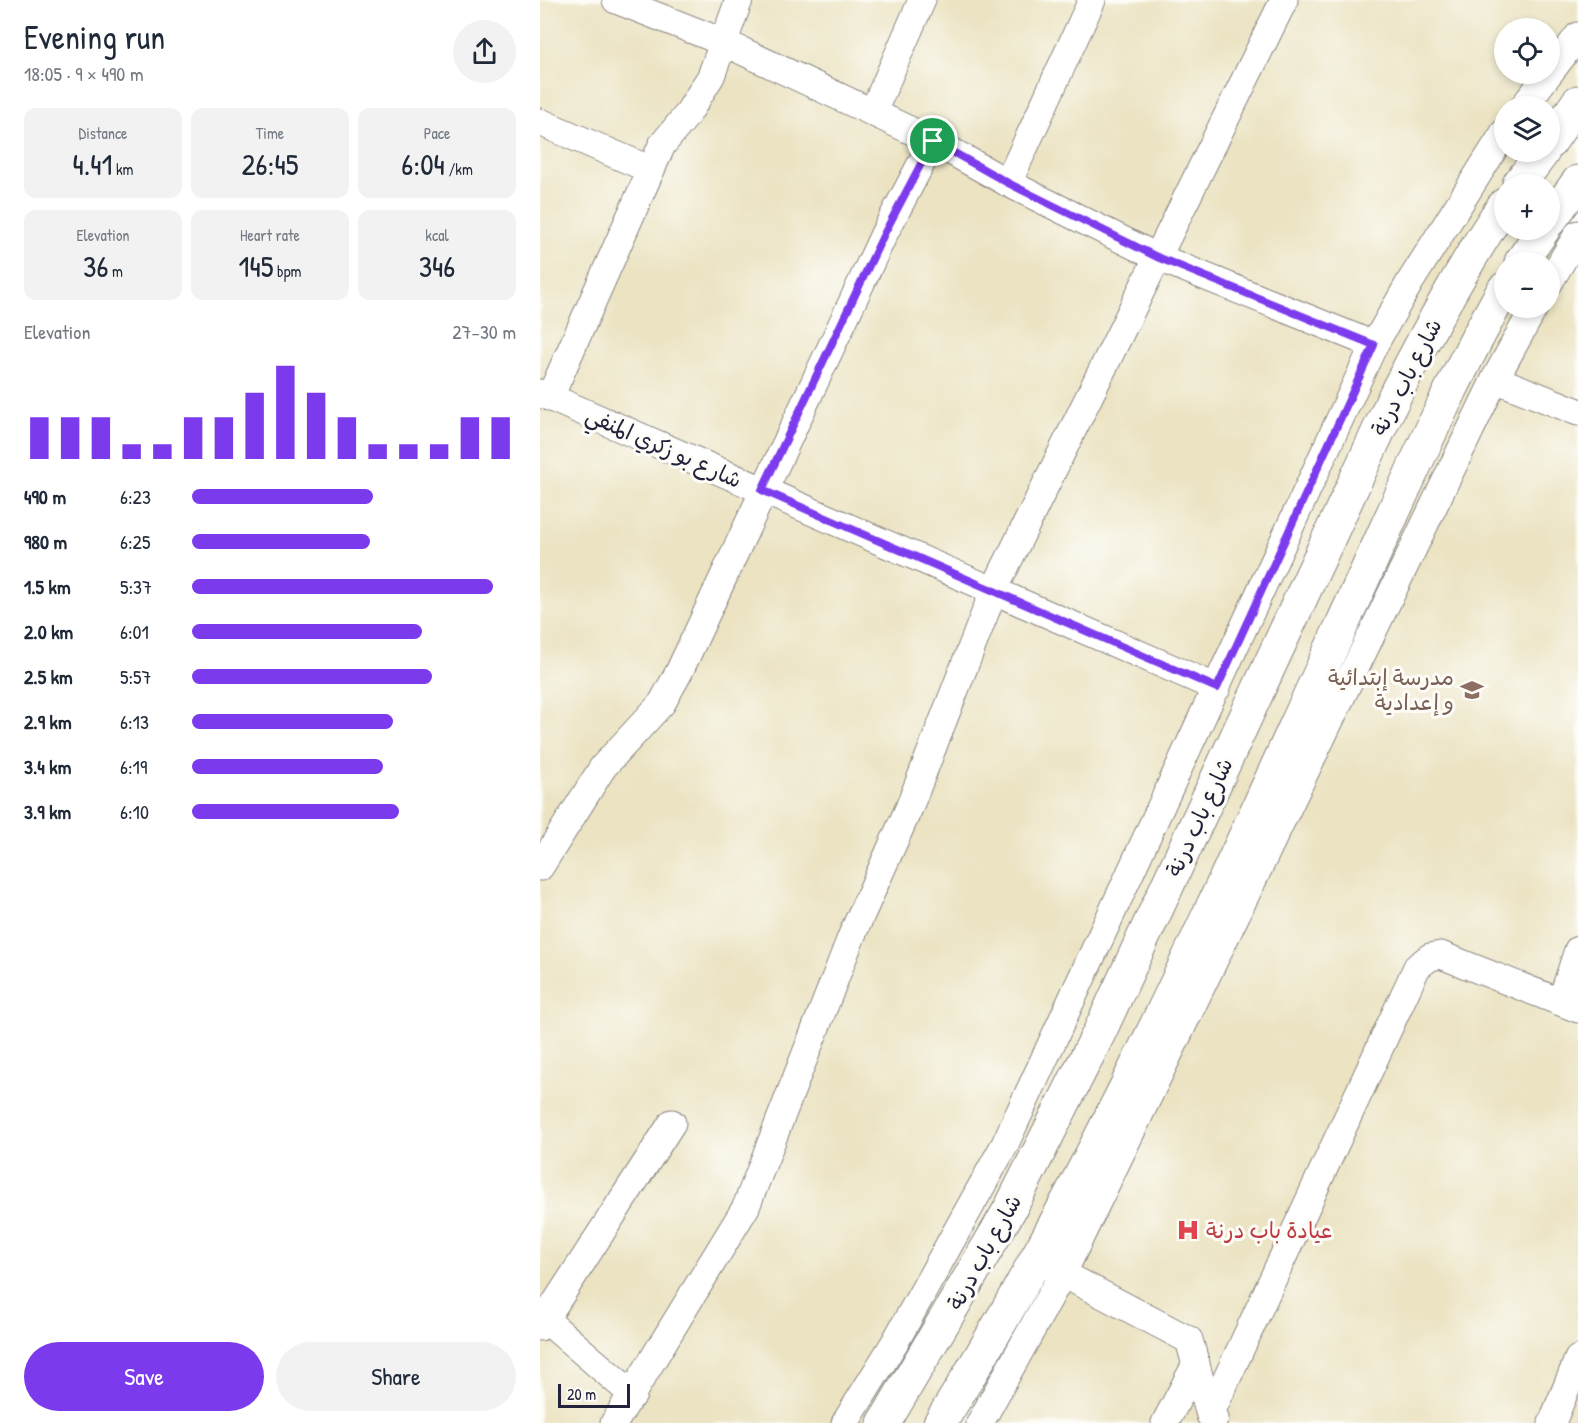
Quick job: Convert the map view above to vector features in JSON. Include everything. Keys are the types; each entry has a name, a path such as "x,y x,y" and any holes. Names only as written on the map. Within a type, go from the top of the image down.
{"main road":[{"path":"1560,128 1578,102"},
{"path":"1570,232 1578,182"},
{"name":"شارع باب درنة","path":"884,1423 1010,1209 1099,1033 1397,391 1434,320 1494,221"},
{"name":"شارع باب درنة","path":"940,1423 979,1361 1049,1266 1136,1067 1420,452 1464,358 1494,306"}],"street":[{"path":"616,0 723,42 873,112 933,141 1008,183 1157,257 1374,345"},
{"path":"545,395 663,145 687,115 711,76 740,0"},
{"path":"873,112 922,0"},
{"path":"1008,183 1092,0"},
{"path":"614,1423 746,1207 852,935 914,797 994,590 1284,0"},
{"path":"1532,96 1578,36"},
{"path":"540,122 651,170"},
{"path":"540,867 603,767 662,703 679,672 762,490 884,234 933,141"},
{"path":"844,1423 895,1342 1005,1144 1374,345 1410,282 1494,149"},
{"path":"1560,256 1570,232"},
{"path":"980,1423 1049,1266 1495,379 1529,318"},
{"path":"1495,379 1578,412"},
{"name":"شارع بو زكري المنفي","path":"545,395 1217,688"},
{"path":"1215,1419 1417,968 1430,957 1441,955 1570,1005 1578,950"},
{"path":"633,1395 542,1321 672,1123"},
{"path":"1049,1266 1189,1340 1215,1419"},
{"path":"1552,1423 1578,1359"},
{"path":"1165,1423 1196,1364"}],"place":[{"name":"مدرسة إبتدائية و إعدادية","path":"1472,690"},
{"name":"عيادة باب درنة","path":"1188,1230"}],"route":[{"path":"933,141 1008,183 1157,257 1374,345 1217,688 762,490 884,234 933,141"}]}
